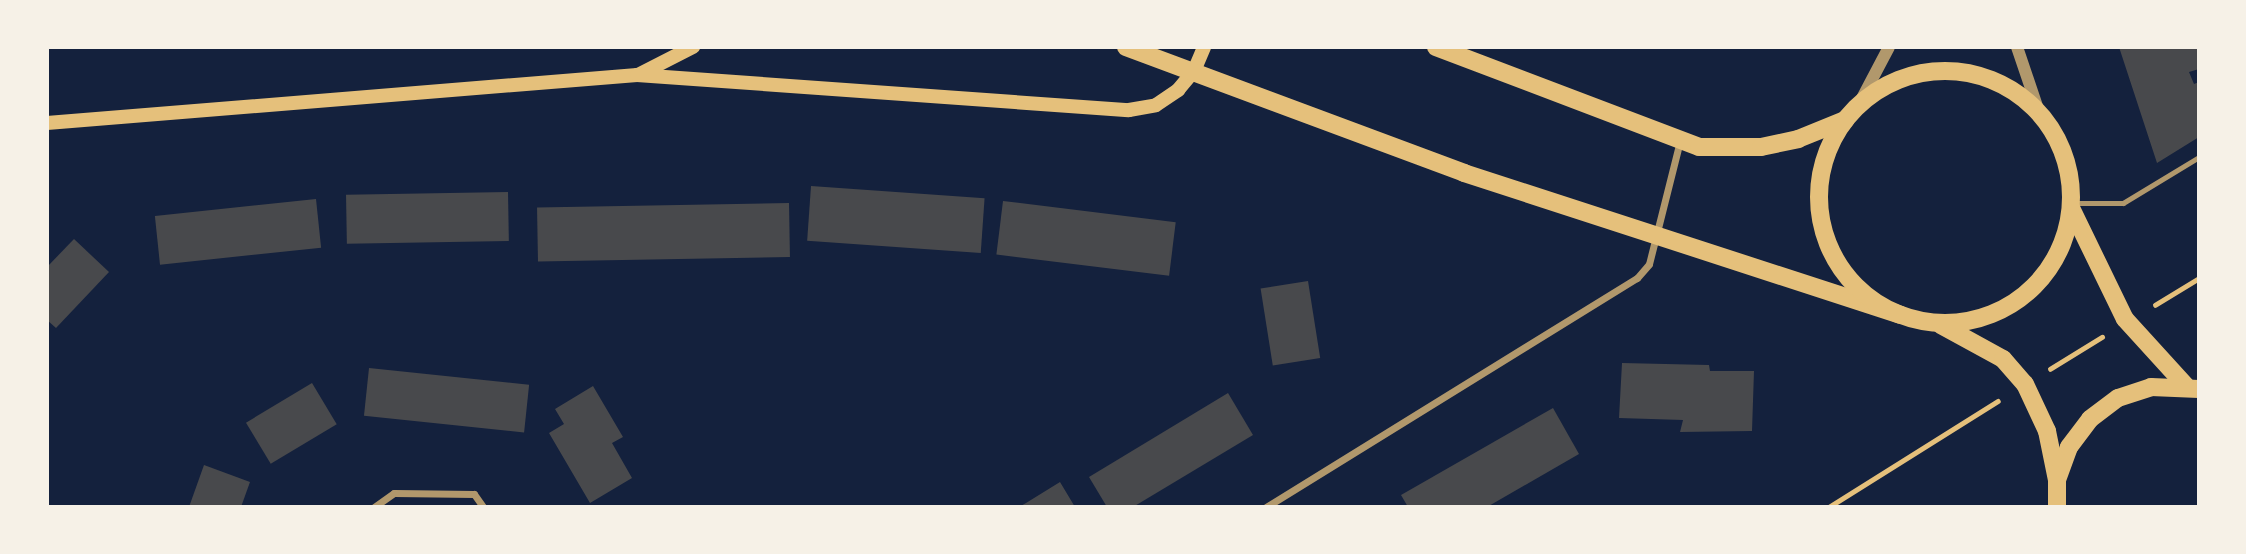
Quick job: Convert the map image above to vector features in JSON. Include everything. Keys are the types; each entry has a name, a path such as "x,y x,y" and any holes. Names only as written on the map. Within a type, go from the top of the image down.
{"main road":[{"path":"637,75 694,47"},
{"path":"1126,47 1364,137 1656,238 1900,315 1936,323 2003,359 2025,384 2048,431 2057,480 2057,507"},
{"path":"47,123 637,75 1129,110 1156,105 1178,90 1194,71 1204,47"},
{"path":"1436,47 1680,140 1709,148 1761,147 1798,139 1844,120"},
{"path":"1900,315 1870,299 1845,274 1827,241 1819,203 1823,164 1844,120 1859,104 1899,79 1941,70 1983,76 2011,89 2039,112 2053,130 2067,164 2071,205 2065,238 2035,286 1989,316 1936,323"},
{"path":"2071,205 2126,319 2192,388"},
{"path":"2057,480 2069,447 2090,419 2129,395 2151,387 2192,388"}],"street":[{"path":"1859,104 1889,47"},
{"path":"2017,47 2039,112"},
{"path":"1266,507 1623,289 1649,264 1680,140"},
{"path":"374,507 394,493 474,494 482,507"}],"lane":[{"path":"2071,205 2123,203 2199,157"}],"path":[{"path":"2143,312 2199,278"},
{"path":"2042,374 2109,332"},
{"path":"1829,507 2008,395"}],"building":[{"path":"2119,47 2199,47 2199,69 2189,72 2194,84 2199,82 2199,137 2157,163"},
{"path":"811,186 985,198 981,253 807,241"},
{"path":"508,192 509,241 347,244 346,195"},
{"path":"316,199 321,248 160,265 155,216"},
{"path":"1003,201 1176,222 1169,276 996,255"},
{"path":"789,203 790,257 538,261 537,207"},
{"path":"74,239 109,272 56,328 47,320 47,267"},
{"path":"1308,281 1320,358 1273,366 1261,289"},
{"path":"1622,363 1709,365 1710,371 1754,371 1752,431 1680,432 1683,420 1619,418"},
{"path":"369,368 529,385 524,433 364,416"},
{"path":"312,383 337,424 271,464 246,423"},
{"path":"593,386 623,437 612,443 632,478 590,503 549,433 564,424 555,409"},
{"path":"1228,393 1253,435 1133,507 1107,507 1089,477"},
{"path":"1553,408 1579,454 1487,507 1408,507 1401,495"},
{"path":"204,465 250,482 241,507 189,507"},
{"path":"1060,482 1075,507 1019,507 1026,503"}]}
